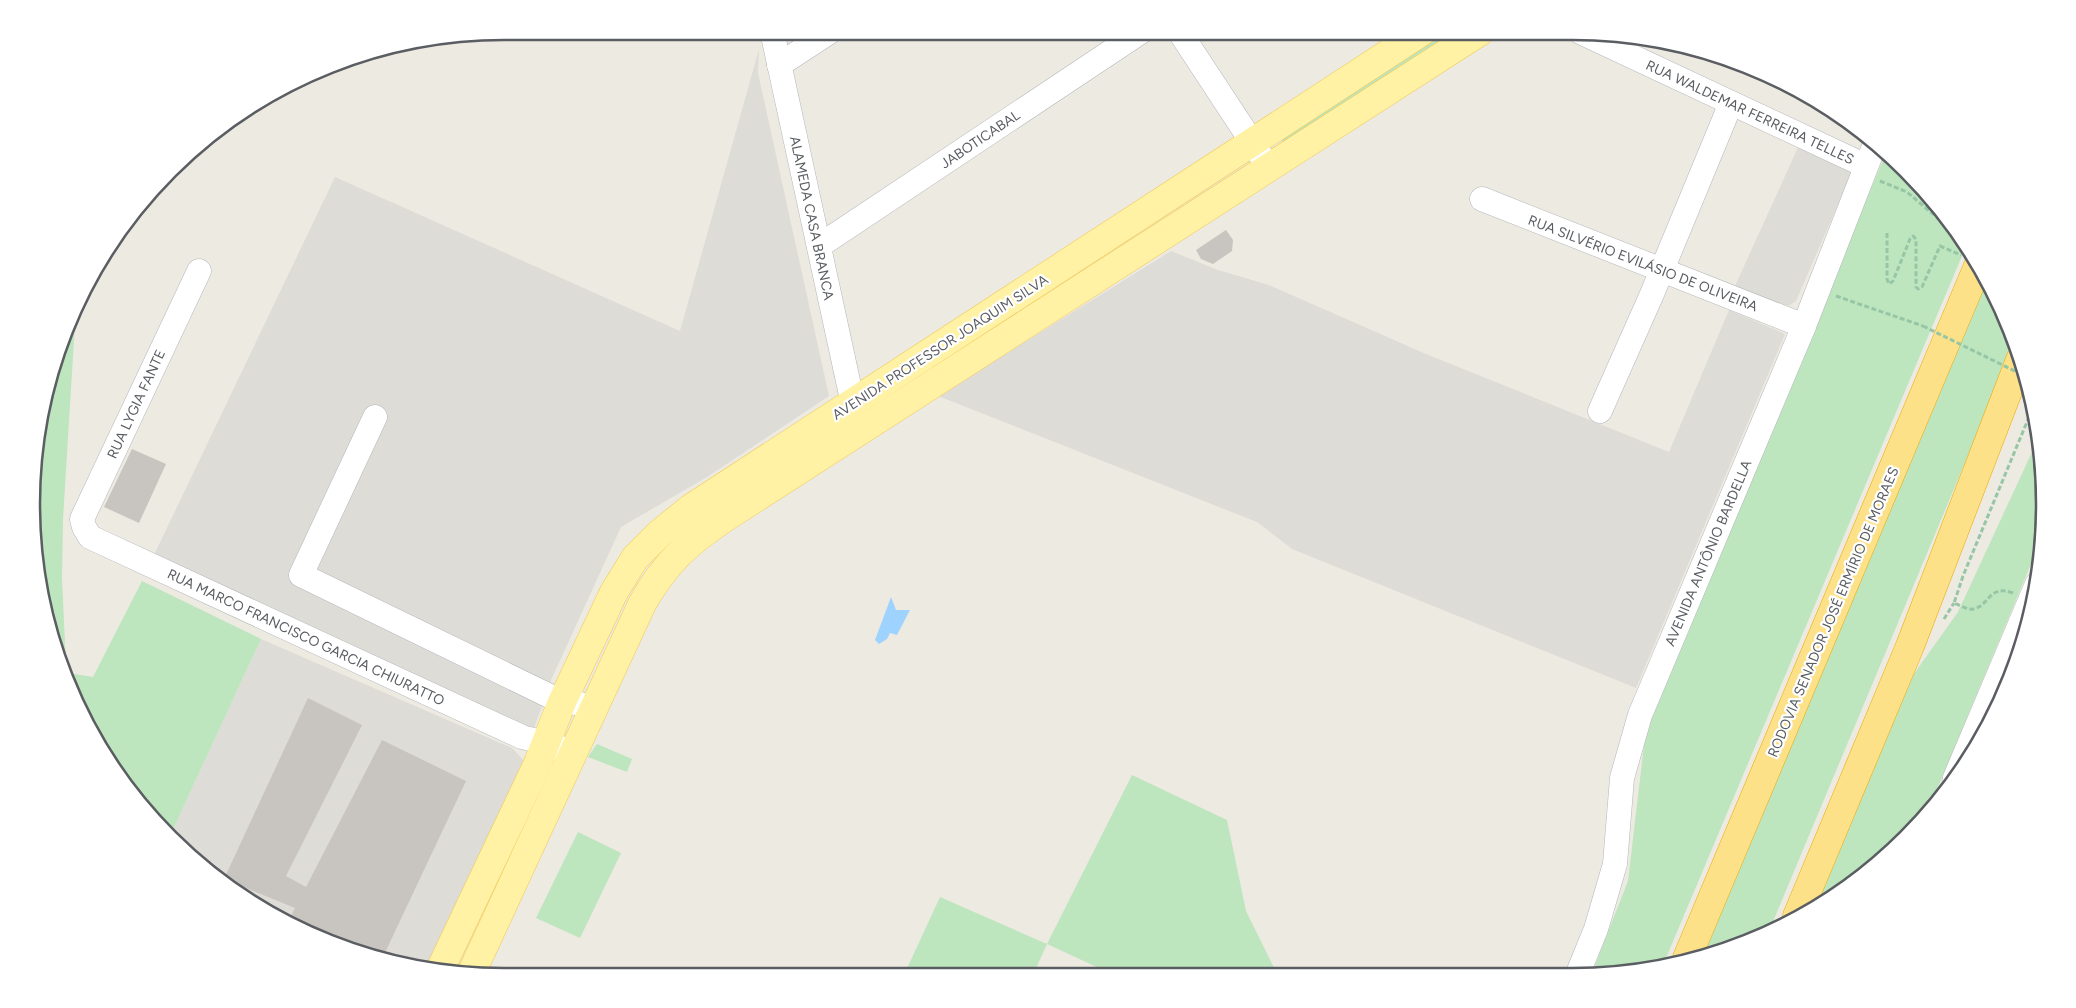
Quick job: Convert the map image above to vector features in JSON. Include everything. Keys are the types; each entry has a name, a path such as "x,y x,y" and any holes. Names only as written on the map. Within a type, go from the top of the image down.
{"highway":[{"name":"RODOVIA SENADOR JOSÉ ERMÍRIO DE MORAES","path":"1689,953 1970,266"},
{"path":"1799,909 1910,646 2016,371"}],"main road":[{"name":"AVENIDA PROFESSOR JOAQUIM SILVA","path":"443,964 536,747 562,702 614,592 635,558 660,533 691,508 1409,40"},
{"name":"AVENIDA PROFESSOR JOAQUIM SILVA","path":"474,967 642,604 656,580 678,553 701,534 1467,40"}],"street":[{"name":"ALAMEDA CASA BRANCA","path":"774,40 853,404"},
{"path":"779,65 817,40"},
{"name":"JABOTICABAL","path":"819,246 1128,40"},
{"path":"1185,40 1269,168"},
{"name":"RUA WALDEMAR FERREIRA TELLES","path":"1599,41 1866,166"},
{"path":"1600,411 1662,270 1731,103"},
{"name":"AVENIDA ANTÔNIO BARDELLA","path":"1580,968 1596,929 1615,864 1622,778 1640,715 1804,326 1872,151"},
{"name":"RUA SILVÉRIO EVILÁSIO DE OLIVEIRA","path":"1482,200 1804,326"},
{"name":"RUA LYGIA FANTE","path":"90,537 82,519 198,271"},
{"path":"375,417 302,575 562,702 587,707 590,715"},
{"name":"RUA MARCO FRANCISCO GARCIA CHIURATTO","path":"90,537 536,747 566,766"},
{"path":"1977,730 2006,667"}],"path":[{"path":"1866,166 1879,180 1907,192 1935,216"},
{"path":"1887,232 1886,279 1889,284 1893,281 1910,239 1913,236 1916,239 1916,287 1918,290 1922,287 1940,246 1966,259"},
{"path":"1829,294 1923,326 2016,372"},
{"path":"2028,419 1962,576 1954,602 1971,609 1994,593 2004,590 2028,592"}],"shaded area":[{"path":"759,49 758,73 829,396 707,477 621,527 552,678 533,731 153,557 335,177 680,331"},
{"path":"1800,143 1852,172 1796,301 1782,307 1735,286"},
{"path":"1171,251 1218,270 1269,285 1426,354 1669,452 1729,310 1785,334 1636,688 1292,549 1257,522 938,396"},
{"path":"261,639 512,748 527,764 430,962 384,952 355,943 326,933 299,920 246,890 198,853 173,829"}],"green space":[{"path":"1426,40 1446,40 1285,144 1280,135"},
{"path":"1883,160 1921,198 1963,254 1666,958 1633,964 1594,967 1628,881 1647,720"},
{"path":"1982,287 2001,326 2011,354 1773,922 1750,933 1706,948"},
{"path":"75,327 63,519 62,578 65,654 49,595 44,565 40,504 44,443 49,413 56,384"},
{"path":"2033,450 2036,504 2032,561 1937,790 1921,810 1878,853 1820,896 1911,678 1958,612"},
{"path":"142,581 261,639 173,829 155,810 118,762 102,736 72,674 93,677"},
{"path":"597,744 632,759 627,772 588,757"},
{"path":"1132,775 1227,820 1246,911 1274,968 1099,968 1047,944"},
{"path":"578,832 621,853 580,938 536,918"},
{"path":"940,897 1047,944 1036,968 907,968"}],"water":[{"path":"891,597 896,610 910,610 897,635 890,633 887,639 879,644 875,640"}],"building":[{"path":"1226,230 1233,240 1232,251 1213,264 1201,259 1196,250"},
{"path":"132,449 166,464 139,523 104,507"},
{"path":"308,698 362,725 286,876 306,887 382,740 466,781 385,952 326,933 299,920 291,916 295,908 240,886 226,875"}]}
